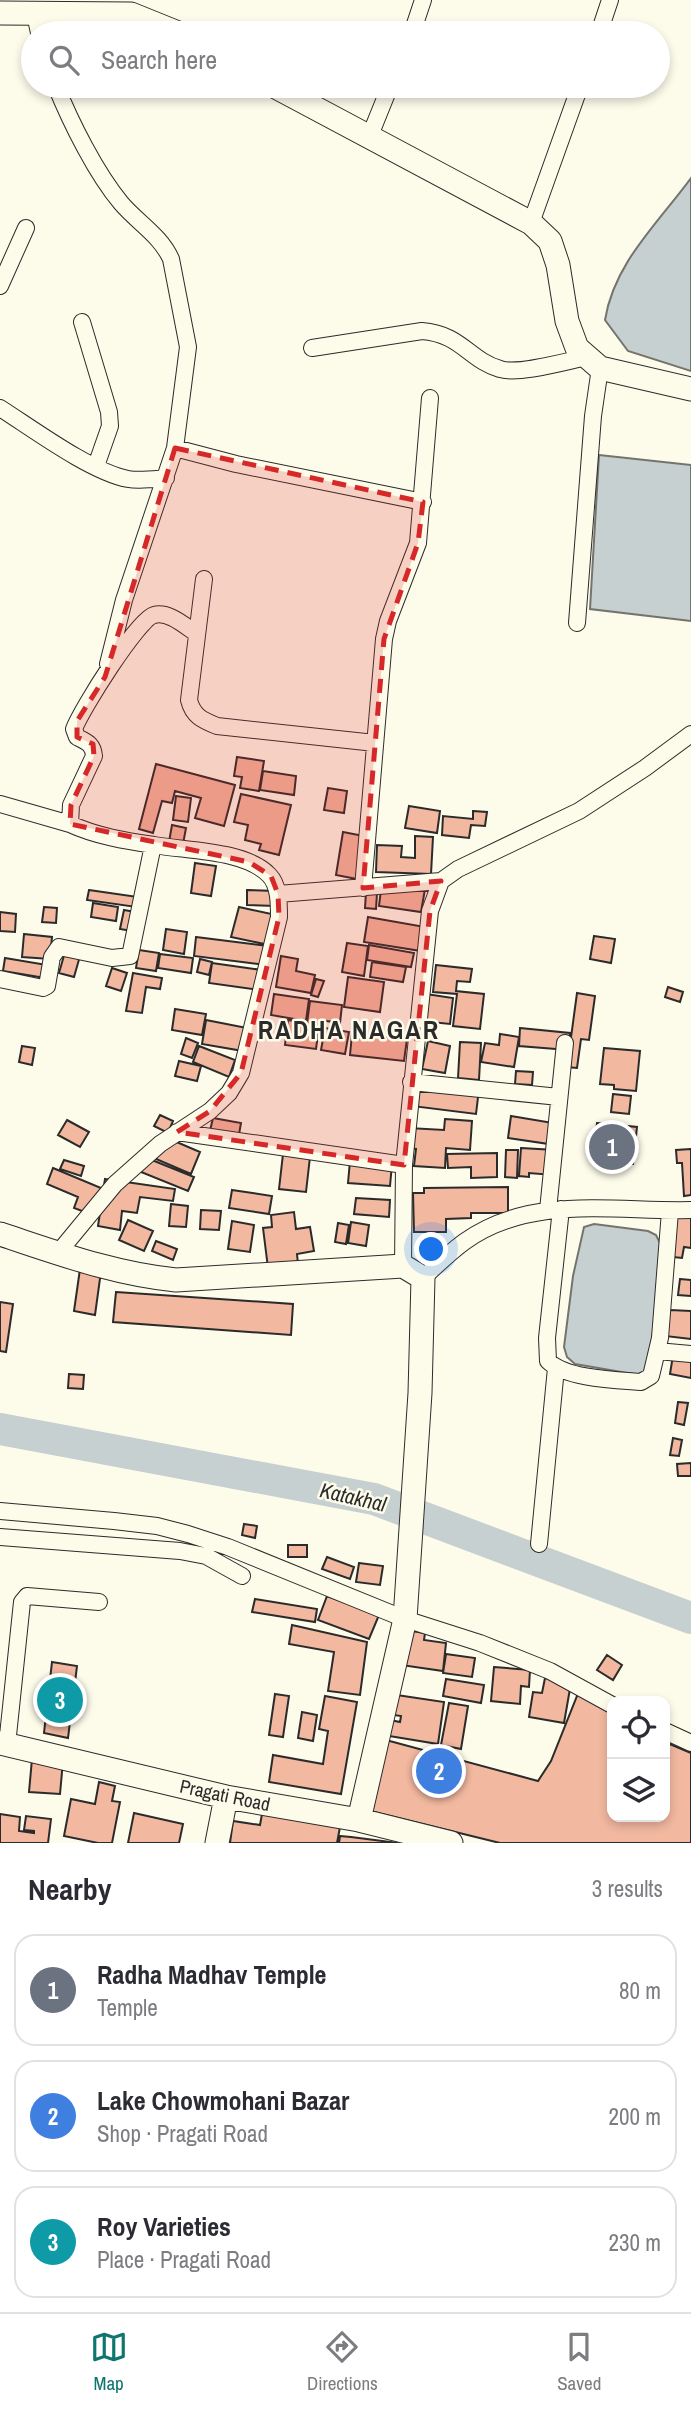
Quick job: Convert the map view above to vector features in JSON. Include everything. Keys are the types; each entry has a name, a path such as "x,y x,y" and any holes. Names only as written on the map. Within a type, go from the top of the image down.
{"street":[{"path":"416,21 423,0"},
{"path":"603,21 610,0"},
{"path":"52,21 96,12 131,14 148,21"},
{"path":"0,13 27,21"},
{"path":"62,98 96,168 110,189 123,206 165,247 171,259 188,347 175,448 124,600 105,677"},
{"path":"296,98 531,223 550,241 558,265 567,321 577,348 593,363 593,416 577,623"},
{"path":"369,138 385,98"},
{"path":"531,223 576,98"},
{"path":"0,286 26,228"},
{"path":"82,322 109,412 110,426 96,467"},
{"path":"312,348 422,331 436,332 454,339 474,355 503,370 593,363 691,389"},
{"path":"363,888 384,639 388,621 418,543 430,398"},
{"path":"0,408 96,467 129,479 166,478"},
{"path":"175,448 236,464 423,502"},
{"path":"204,579 189,700 192,711 202,720 217,726 375,743"},
{"path":"70,824 71,804 94,756 93,748 88,742 77,737 74,729 143,620 153,615 172,617 197,634"},
{"path":"278,894 441,881 458,869 579,811 691,734"},
{"path":"0,804 70,824 84,831 153,845 226,855 249,862 271,876 278,894 279,917 241,1073 229,1093 211,1111 152,1150 115,1184 58,1253"},
{"path":"0,979 43,988 47,986 52,957 59,947 112,958 130,956 153,845"},
{"path":"403,1266 404,1165 411,1082 430,911 441,881"},
{"path":"565,1043 559,1097 547,1350 548,1361 556,1368 569,1373 641,1382 651,1377 657,1350 670,1211"},
{"path":"411,1082 559,1097"},
{"path":"177,1132 404,1165"},
{"path":"359,1820 405,1619 420,1393 423,1278 465,1241 502,1222 533,1212 691,1210"},
{"path":"0,1234 101,1268 145,1277 176,1280 403,1266 423,1278"},
{"path":"657,1350 691,1354"},
{"path":"539,1544 556,1368"},
{"path":"0,1511 157,1526 188,1534 405,1619 480,1643 550,1671 607,1702"},
{"path":"0,1537 180,1551 206,1556 242,1576"},
{"path":"4,1744 22,1602 27,1596 99,1602"},
{"path":"670,1733 691,1743"},
{"name":"Pragati Road","path":"4,1744 226,1797 359,1820 451,1843"},
{"path":"217,1843 226,1797"}],"highlighted area":[{"path":"175,448 423,502 418,543 384,639 363,888 441,881 430,911 404,1165 177,1132 210,1111 241,1073 279,917 278,894 271,876 249,862 70,824 71,805 94,756 93,744 77,737 77,721 105,677"}],"shaded area":[{"path":"691,178 691,371 628,351 605,320 610,299 627,262"},
{"path":"599,455 691,465 691,621 590,609"},
{"path":"594,1224 648,1231 656,1235 662,1247 650,1359 647,1369 639,1375 575,1364 567,1357 564,1347 573,1276 584,1227"}],"building":[{"path":"237,757 264,761 259,791 240,788 242,777 234,776"},
{"path":"156,764 235,785 224,826 195,818 201,798 175,791 172,803 162,801 153,833 139,829"},
{"path":"263,771 296,776 294,795 260,790"},
{"path":"328,788 347,791 344,813 324,810"},
{"path":"241,794 291,805 279,855 259,850 261,844 245,840 248,825 234,822"},
{"path":"176,796 191,798 188,822 173,820"},
{"path":"409,806 440,811 437,833 405,828"},
{"path":"473,811 487,812 485,826 471,825 469,838 442,835 443,816 473,819"},
{"path":"172,825 186,828 183,844 169,842"},
{"path":"343,832 369,837 362,880 336,875"},
{"path":"415,836 433,837 431,874 376,872 377,845 402,846 401,857 415,858"},
{"path":"195,863 216,866 211,896 191,893"},
{"path":"382,882 425,889 421,912 379,906"},
{"path":"89,890 138,897 136,907 87,900"},
{"path":"247,890 276,891 275,906 247,905"},
{"path":"366,892 377,893 376,909 365,908"},
{"path":"93,903 118,907 116,921 91,917"},
{"path":"44,907 57,908 56,923 42,922"},
{"path":"239,907 276,915 269,945 231,937"},
{"path":"124,910 141,913 138,932 120,929"},
{"path":"0,912 16,914 15,932 0,931"},
{"path":"368,917 425,927 421,951 364,942"},
{"path":"166,929 187,932 184,954 163,950"},
{"path":"24,934 52,937 50,959 22,957"},
{"path":"594,936 615,939 611,963 590,959"},
{"path":"196,937 268,946 266,965 194,956"},
{"path":"347,943 368,946 364,976 342,972"},
{"path":"369,945 414,953 411,967 367,960"},
{"path":"139,950 159,953 156,971 136,968"},
{"path":"65,952 80,956 74,977 59,973"},
{"path":"160,954 193,958 191,973 158,968"},
{"path":"281,956 298,959 296,971 315,975 311,993 276,987"},
{"path":"5,958 53,966 51,979 3,971"},
{"path":"200,959 212,962 209,975 197,972"},
{"path":"372,962 406,967 403,982 370,977"},
{"path":"212,963 262,970 259,990 209,983"},
{"path":"436,965 472,969 470,982 457,981 456,991 484,994 480,1029 453,1026 457,994 433,992"},
{"path":"112,968 127,973 121,991 106,986"},
{"path":"133,973 162,978 160,989 146,987 142,1013 126,1011"},
{"path":"348,977 384,982 380,1012 344,1007"},
{"path":"316,979 324,981 318,997 311,995"},
{"path":"668,987 683,992 680,1002 665,997"},
{"path":"577,993 595,996 589,1040 581,1039 577,1068 567,1067"},
{"path":"274,994 309,999 306,1021 271,1015"},
{"path":"426,994 453,998 450,1024 422,1021"},
{"path":"310,1001 342,1005 340,1023 320,1020 316,1049 285,1045 288,1020 307,1023"},
{"path":"175,1009 206,1014 202,1035 172,1030"},
{"path":"206,1020 247,1028 243,1051 202,1044"},
{"path":"325,1028 349,1032 345,1054 321,1050"},
{"path":"520,1028 570,1033 568,1050 519,1046"},
{"path":"352,1034 407,1039 404,1061 350,1055"},
{"path":"500,1034 519,1037 514,1067 481,1062 485,1043 499,1045"},
{"path":"186,1038 198,1043 192,1058 181,1054"},
{"path":"428,1041 450,1046 445,1073 422,1069"},
{"path":"460,1042 481,1043 479,1080 458,1078"},
{"path":"22,1046 35,1048 32,1065 19,1062"},
{"path":"199,1046 235,1060 229,1077 193,1062"},
{"path":"604,1048 640,1051 636,1091 614,1089 614,1085 600,1084"},
{"path":"179,1061 201,1066 197,1081 175,1076"},
{"path":"516,1071 533,1072 532,1085 515,1084"},
{"path":"415,1081 479,1089 476,1114 412,1106"},
{"path":"613,1094 631,1096 629,1114 611,1112"},
{"path":"160,1115 173,1121 168,1133 154,1126"},
{"path":"511,1116 553,1123 549,1144 508,1138"},
{"path":"213,1118 241,1123 238,1140 209,1135"},
{"path":"445,1119 472,1121 470,1150 446,1148 445,1168 414,1166 416,1149 407,1148 409,1128 444,1130"},
{"path":"67,1120 89,1132 80,1147 58,1135"},
{"path":"597,1123 637,1127 633,1164 593,1159"},
{"path":"165,1137 200,1152 191,1174 156,1159"},
{"path":"521,1148 555,1150 553,1175 529,1173 529,1177 519,1176"},
{"path":"691,1149 691,1195 684,1196 682,1163 677,1163 676,1150"},
{"path":"506,1150 518,1150 517,1178 505,1177"},
{"path":"497,1153 497,1177 471,1178 471,1167 448,1168 447,1154"},
{"path":"283,1154 310,1157 306,1192 279,1189"},
{"path":"147,1158 194,1177 188,1191 141,1172"},
{"path":"64,1160 84,1166 81,1176 60,1169"},
{"path":"350,1161 392,1164 390,1186 348,1183"},
{"path":"53,1168 101,1188 90,1214 74,1208 78,1197 47,1184"},
{"path":"105,1179 175,1189 173,1201 140,1197 137,1213 122,1211 120,1230 98,1226"},
{"path":"508,1187 508,1213 471,1213 471,1218 446,1219 446,1232 414,1232 413,1193 424,1193 424,1188"},
{"path":"232,1190 272,1196 269,1214 229,1208"},
{"path":"356,1198 390,1200 389,1217 354,1214"},
{"path":"171,1204 188,1206 186,1227 169,1226"},
{"path":"201,1210 221,1211 219,1230 200,1229"},
{"path":"294,1212 296,1229 310,1227 314,1251 297,1254 298,1264 268,1268 263,1228 272,1227 271,1215"},
{"path":"671,1213 691,1216 691,1248 684,1247 682,1258 664,1256"},
{"path":"128,1220 153,1231 144,1251 119,1240"},
{"path":"232,1221 254,1225 250,1252 228,1249"},
{"path":"351,1222 369,1225 366,1246 348,1243"},
{"path":"338,1223 349,1225 346,1244 335,1242"},
{"path":"156,1241 177,1249 173,1260 152,1251"},
{"path":"81,1262 102,1264 95,1315 74,1311"},
{"path":"680,1279 691,1280 691,1296 678,1295"},
{"path":"116,1292 293,1304 291,1335 113,1322"},
{"path":"0,1302 13,1304 6,1352 0,1351"},
{"path":"670,1310 691,1311 691,1339 665,1336"},
{"path":"674,1349 691,1352 691,1378 670,1374"},
{"path":"69,1374 84,1375 83,1389 68,1388"},
{"path":"678,1402 688,1403 684,1425 675,1423"},
{"path":"673,1438 682,1440 679,1456 670,1455"},
{"path":"691,1463 691,1476 678,1476 677,1464"},
{"path":"244,1524 257,1526 255,1538 242,1535"},
{"path":"288,1545 307,1545 307,1557 288,1557"},
{"path":"327,1557 354,1567 350,1579 322,1569"},
{"path":"359,1563 383,1566 380,1585 356,1582"},
{"path":"327,1596 379,1615 369,1639 318,1620"},
{"path":"255,1599 317,1609 315,1622 252,1612"},
{"path":"292,1625 367,1642 360,1695 328,1691 334,1652 289,1644"},
{"path":"405,1630 425,1633 424,1640 446,1643 443,1671 401,1665"},
{"path":"446,1654 475,1658 472,1677 443,1673"},
{"path":"607,1655 622,1665 613,1680 597,1670"},
{"path":"52,1662 77,1666 68,1738 44,1733"},
{"path":"494,1667 530,1670 529,1687 521,1686 520,1704 491,1701"},
{"path":"545,1678 571,1683 564,1723 529,1717 533,1692 542,1693"},
{"path":"446,1679 484,1685 481,1703 443,1696"},
{"path":"579,1691 607,1708 607,1822 670,1822 670,1744 691,1753 691,1843 500,1843 370,1811 386,1740 538,1781 551,1761"},
{"path":"275,1694 289,1696 283,1737 269,1735"},
{"path":"390,1694 444,1702 438,1744 383,1735 385,1719 400,1722 401,1716 387,1714"},
{"path":"325,1696 357,1702 341,1794 269,1782 273,1755 323,1764 328,1731 319,1729"},
{"path":"449,1703 468,1706 461,1749 441,1745"},
{"path":"302,1712 317,1715 313,1741 298,1738"},
{"path":"32,1759 63,1761 60,1794 29,1792"},
{"path":"99,1782 115,1786 112,1801 120,1802 112,1843 64,1836 71,1799 95,1804"},
{"path":"134,1813 183,1824 179,1843 128,1843"},
{"path":"0,1814 20,1817 19,1831 34,1833 24,1830 26,1816 51,1819 48,1843 0,1843"},
{"path":"262,1814 340,1827 337,1843 230,1843 233,1821 260,1825"},
{"path":"340,1836 351,1837 398,1843 339,1843"}],"waterway":[{"name":"Katakhal","path":"0,1429 374,1499 691,1618"}],"place":[{"name":"Radha Madhav Temple","path":"612,1147"},
{"name":"Roy Varieties","path":"60,1700"},
{"name":"Lake Chowmohani Bazar","path":"439,1771"}],"district":[{"name":"RADHA NAGAR","path":"349,1029"}]}
